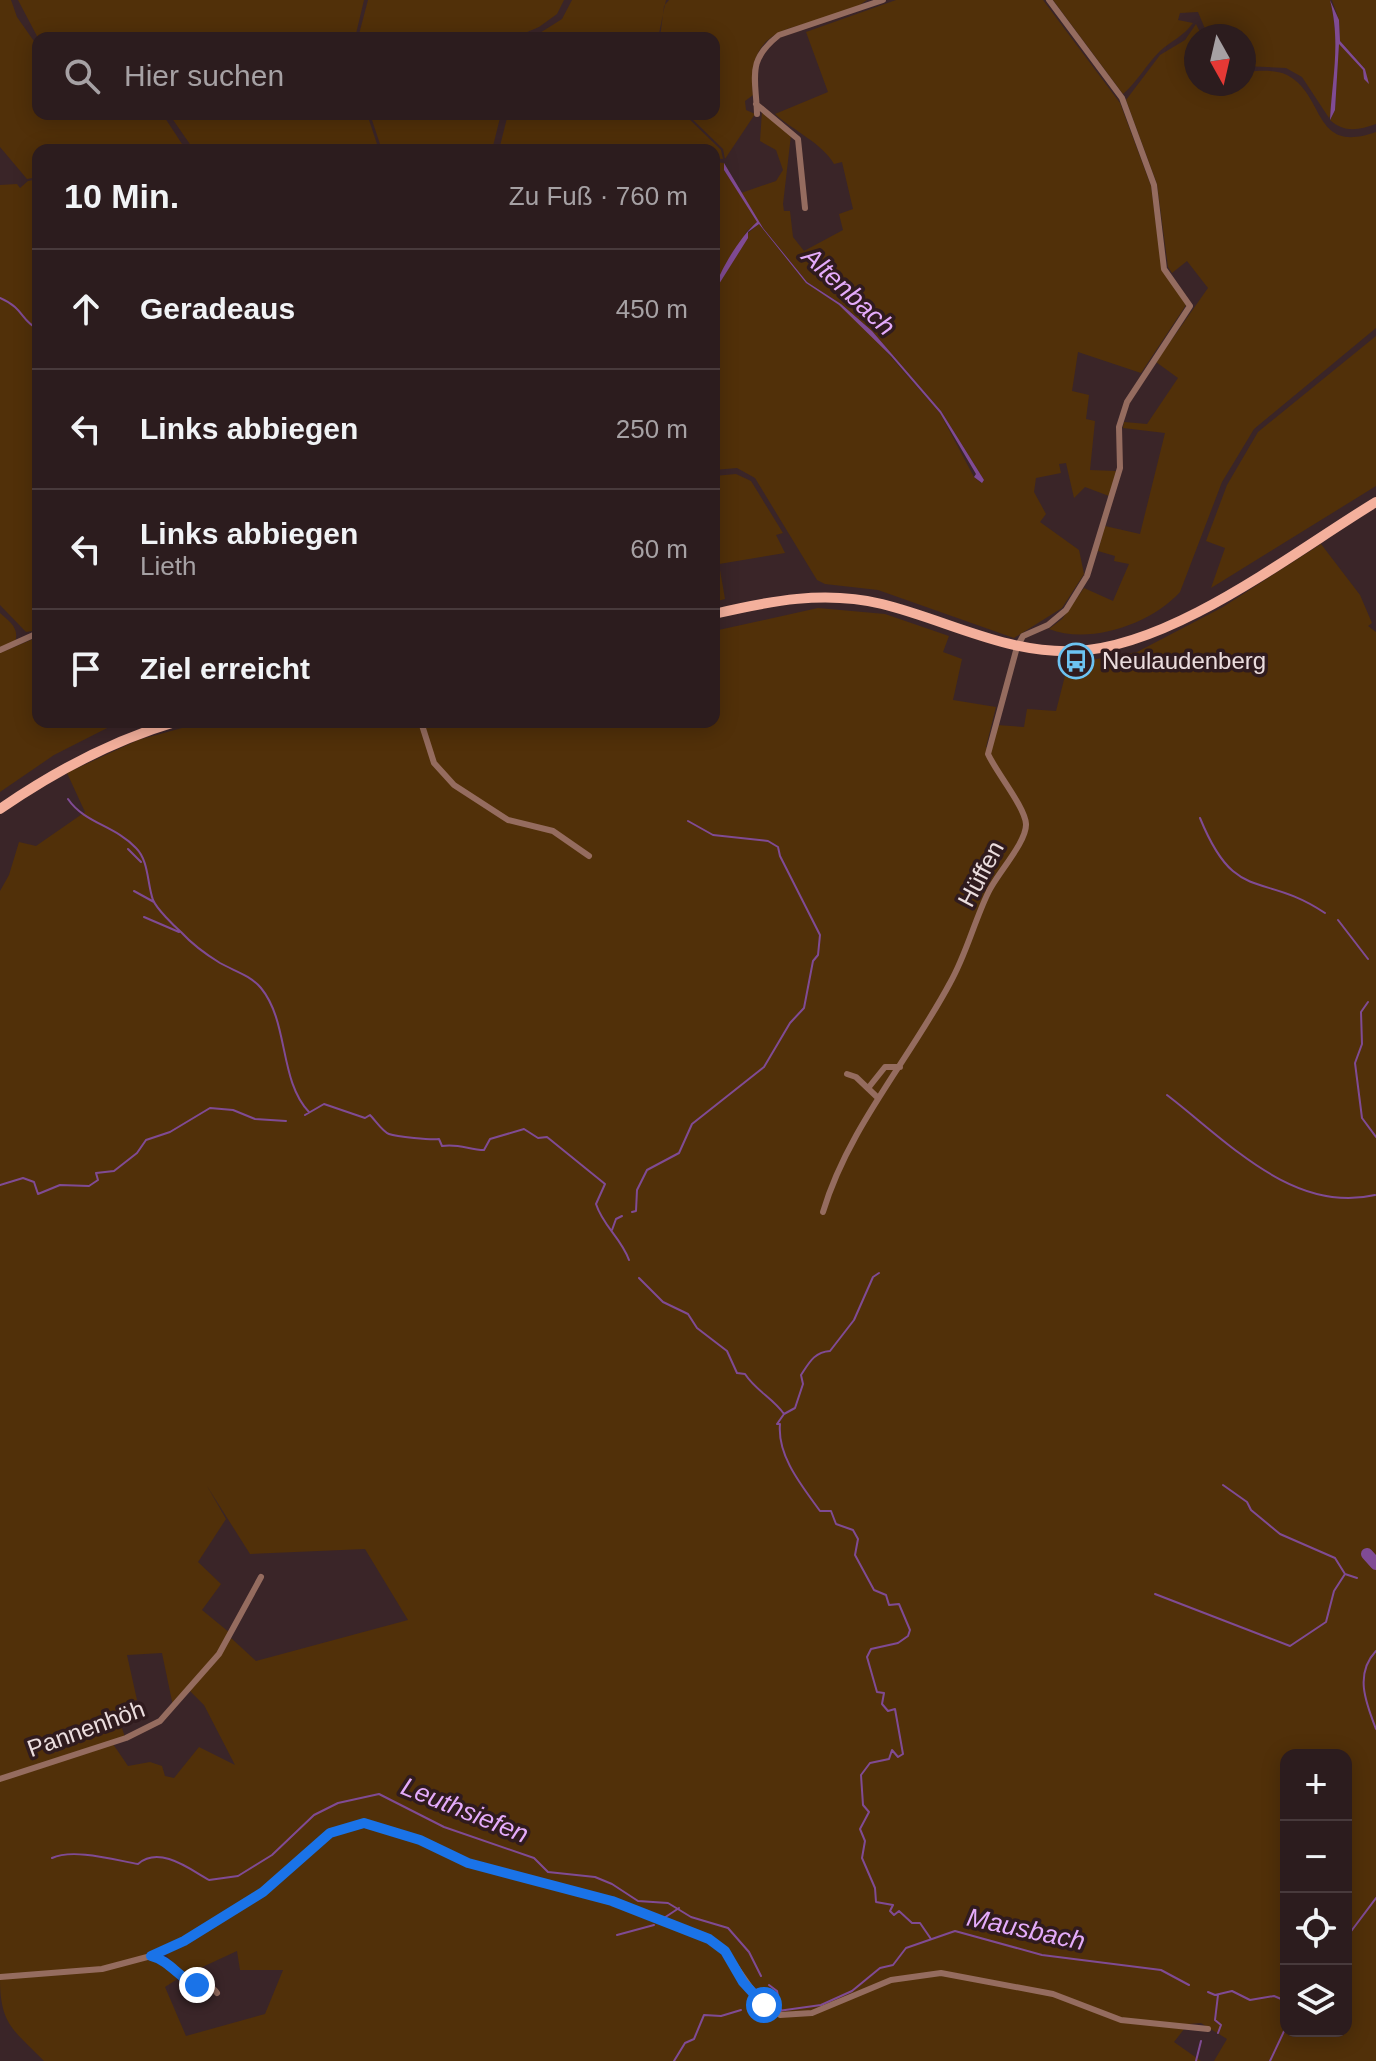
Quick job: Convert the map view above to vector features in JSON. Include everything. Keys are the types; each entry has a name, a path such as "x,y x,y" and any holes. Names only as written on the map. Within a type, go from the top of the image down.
{"main road":[{"path":"720,613 789,598 850,598 908,611 1017,647 1074,651 1134,641 1194,615 1376,502"},
{"path":"0,809 64,768 101,749 159,728"}],"street":[{"path":"757,114 754,70 757,57 779,35 883,0"},
{"path":"1017,647 1023,636 1042,628 1066,610 1087,576 1120,468 1119,427 1131,393 1190,306 1164,269 1154,185 1122,98 1049,0"},
{"path":"756,104 798,139 805,208"},
{"path":"1042,628 1048,636"},
{"path":"0,650 32,636"},
{"name":"Hüffen","path":"823,1212 830,1190 877,1097 900,1067 952,981 988,891 1024,835 1023,814 988,754 1017,647"},
{"path":"423,728 434,763 454,785 508,820 553,831 589,856"},
{"name":"Hüffen","path":"869,1087 885,1067 900,1067"},
{"path":"847,1074 869,1087 877,1097"},
{"name":"Pannenhöh","path":"0,1779 133,1735 160,1721 225,1645 261,1577"},
{"path":"0,1977 102,1969 151,1956 184,1941 263,1892 330,1833 364,1823 397,1831 479,1867 612,1901 709,1939 725,1951 749,1989 780,2015 812,2013 891,1980 941,1973 1053,1994 1121,2020 1208,2029"},
{"path":"151,1956 166,1961 188,1982 208,1984 217,1993"}],"shaded area":[{"path":"0,0 11,0 17,17 32,38 32,120 166,120 182,144 32,144 32,178 27,179 0,147"},
{"path":"18,0 364,0 356,32 35,32"},
{"path":"368,0 564,0 557,14 527,32 360,32"},
{"path":"572,0 666,0 659,32 541,32 562,19"},
{"path":"669,0 867,0 849,11 789,28 773,36 761,49 753,67 753,95 745,101 746,110 755,114 725,159 720,144 693,120 720,120 720,32 661,32 664,6"},
{"path":"896,0 1043,0 1120,103 1151,186 1162,270 1186,305 1141,373 1078,352 1072,391 1089,395 1086,419 1095,421 1090,470 1116,471 1109,496 1085,487 1074,498 1066,463 1059,464 1061,473 1036,478 1034,492 1046,514 1040,522 1079,550 1084,574 1062,608 1014,638 878,590 825,584 817,580 755,478 737,468 720,469 720,282 748,233 759,224 806,283 839,305 870,333 940,413 974,477 981,483 984,480 941,411 872,331 841,304 807,282 763,228 741,193 776,181 783,170 776,150 760,141 762,111 791,135 783,204 784,211 790,211 793,237 804,251 843,230 839,214 853,209 842,162 834,164 816,144 775,114 828,92 806,32"},
{"path":"1053,0 1330,0 1337,60 1335,93 1329,118 1302,77 1286,68 1256,67 1256,24 1203,24 1198,12 1180,13 1178,20 1193,23 1184,24 1184,33 1160,51 1123,94"},
{"path":"1330,0 1339,20 1340,41 1365,69 1369,84 1364,79 1363,70 1339,44 1335,110 1330,120 1335,31"},
{"path":"1332,0 1376,0 1376,124 1370,126 1346,129 1330,120 1335,110 1339,43 1363,70 1366,79 1365,69 1340,41 1339,20"},
{"path":"1184,41 1184,96 1256,96 1256,71 1282,73 1299,84 1322,120 1341,136 1355,137 1376,132 1376,328 1254,429 1222,482 1180,592 1153,614 1137,622 1101,633 1065,633 1049,629 1062,619 1084,588 1113,601 1129,564 1114,561 1115,556 1098,551 1105,526 1140,534 1165,433 1123,428 1124,422 1147,424 1178,378 1156,362 1208,288 1187,261 1172,273 1168,267 1157,184 1126,100 1160,55"},
{"path":"173,120 369,120 377,144 190,144"},
{"path":"372,120 500,120 494,144 380,144"},
{"path":"506,120 690,120 715,144 500,144"},
{"path":"720,163 724,163 724,170 758,222 747,231 720,278"},
{"path":"724,163 763,228 807,282 841,304 872,331 941,411 984,480 982,483 974,477 976,474 940,413 891,356 839,305 806,283 759,224 748,232 748,238 720,282 731,254 744,236 757,222 724,170"},
{"path":"32,180 32,631 26,632 0,605 0,185 17,184 20,188"},
{"path":"1376,336 1376,486 1211,588 1225,548 1206,541 1227,485 1258,432"},
{"path":"736,474 751,481 783,533 776,535 785,553 720,564 720,475"},
{"path":"1321,544 1360,595 1372,623 1368,626 1376,632 1376,2061 1214,2061 1227,2039 1201,2023 1188,2024 1174,2042 1201,2061 44,2061 17,2034 3,2007 0,1979 102,1970 152,1959 166,1964 179,1978 165,1987 186,2036 265,2014 283,1970 240,1970 237,1951 183,1976 165,1953 192,1935 157,1953 124,1964 0,1975 0,1781 113,1744 128,1766 150,1762 162,1766 165,1776 174,1778 199,1747 235,1765 204,1705 190,1691 231,1638 256,1661 408,1620 365,1549 250,1554 207,1486 226,1519 198,1562 221,1584 202,1610 230,1633 218,1653 173,1706 162,1653 127,1655 137,1700 115,1708 125,1737 0,1777 0,891 9,875 19,842 36,846 85,812 67,773 138,740 182,728 720,728 720,630 818,608 885,614 949,636 943,652 962,659 953,700 996,707 986,747 991,748 997,725 1024,727 1027,709 1056,711 1068,664 1137,652 1223,607","holes":["669,1923 722,1946 745,1982 742,1983 713,1946 670,1928"]},
{"path":"720,570 725,599 720,600"},
{"path":"0,613 13,625 16,637 15,642 0,647"},
{"path":"32,640 32,728 107,728 54,755 0,792 0,653"}],"waterway":[{"path":"0,298 14,306 32,325"},
{"path":"68,799 83,814 119,834 136,848 146,866 153,900 189,940 261,988 276,1017 293,1084 309,1112"},
{"path":"1200,818 1213,846 1238,875 1303,900 1325,913"},
{"path":"632,1212 636,1211 637,1190 647,1170 679,1153 692,1124 764,1067 790,1023 804,1008 813,961 818,955 820,935 778,847 768,841 713,835 688,821"},
{"path":"128,849 141,862"},
{"path":"134,891 154,902"},
{"path":"144,917 179,932"},
{"path":"1338,920 1368,959"},
{"path":"1368,1002 1361,1012 1362,1044 1355,1063 1362,1118 1376,1137"},
{"path":"1167,1095 1238,1152 1289,1184 1316,1194 1345,1198 1375,1195"},
{"path":"305,1115 324,1104 365,1118 370,1115 389,1134 439,1139 442,1146 479,1150 484,1150 490,1139 524,1129 538,1138 547,1137 605,1184 596,1204 629,1260"},
{"path":"0,1185 23,1178 34,1182 38,1194 60,1185 89,1186 98,1180 96,1173 114,1171 137,1153 146,1140 170,1132 210,1108 233,1110 255,1119 286,1121"},
{"path":"612,1230 616,1219 622,1216"},
{"path":"784,1414 795,1408 803,1384 801,1375 807,1366 816,1356 830,1351 854,1320 873,1277 879,1273"},
{"path":"639,1278 663,1302 688,1314 697,1328 727,1351 737,1373 745,1374 780,1408 784,1414 777,1424 780,1424 782,1448 799,1481 820,1511 831,1511 836,1524 853,1530 858,1539 855,1555 874,1590 886,1595 889,1605 899,1604 910,1630 908,1636 898,1643 871,1649 867,1657 877,1692 884,1693 882,1704 888,1711 895,1709 903,1754 898,1757 892,1750 889,1759 870,1763 861,1775 863,1805 869,1812 860,1829 865,1841 862,1858 875,1888 876,1902 893,1905 890,1911 894,1915 899,1911 912,1923 920,1923 931,1939"},
{"path":"1223,1485 1247,1502 1251,1510 1280,1534 1335,1558 1345,1574 1357,1578"},
{"path":"1367,1554 1376,1564"},
{"path":"1155,1594 1290,1646 1326,1622 1334,1591 1345,1574"},
{"path":"1376,1651 1365,1669 1364,1679 1366,1699 1376,1729"},
{"name":"Leuthsiefen","path":"52,1858 82,1854 138,1864 156,1857 175,1861 209,1880 238,1876 272,1855 314,1815 338,1803 379,1794 444,1827 534,1858 548,1872 595,1877 638,1901 668,1903 691,1917 728,1928 749,1952 761,1976"},
{"path":"1352,1930 1376,1898"},
{"path":"664,1918 679,1908"},
{"path":"617,1935 654,1925"},
{"name":"Mausbach","path":"778,2011 821,2005 852,1991 880,1968 893,1965 906,1948 955,1931 1042,1955 1161,1970 1189,1985"},
{"name":"Leuthsiefen","path":"769,1985 777,1991 781,2011"},
{"name":"Mausbach","path":"1208,1992 1215,1995 1232,1991 1250,2000 1274,1996 1280,1998"},
{"path":"1218,1995 1215,2020 1221,2025 1218,2033"},
{"name":"Mausbach","path":"674,2061 685,2043 694,2039 704,2015 721,2016 741,2010"},
{"path":"1270,2061 1281,2037"},
{"path":"1196,2061 1201,2041"}],"place":[{"name":"Neulaudenberg","path":"1076,661"}],"route":[{"path":"197,1985 188,1982 166,1961 151,1956 184,1941 263,1892 330,1833 351,1824 364,1823 397,1831 468,1863 612,1901 656,1921 709,1939 725,1951 743,1982 764,2005"}],"water label":[{"name":"Altenbach","path":"849,291"}]}
